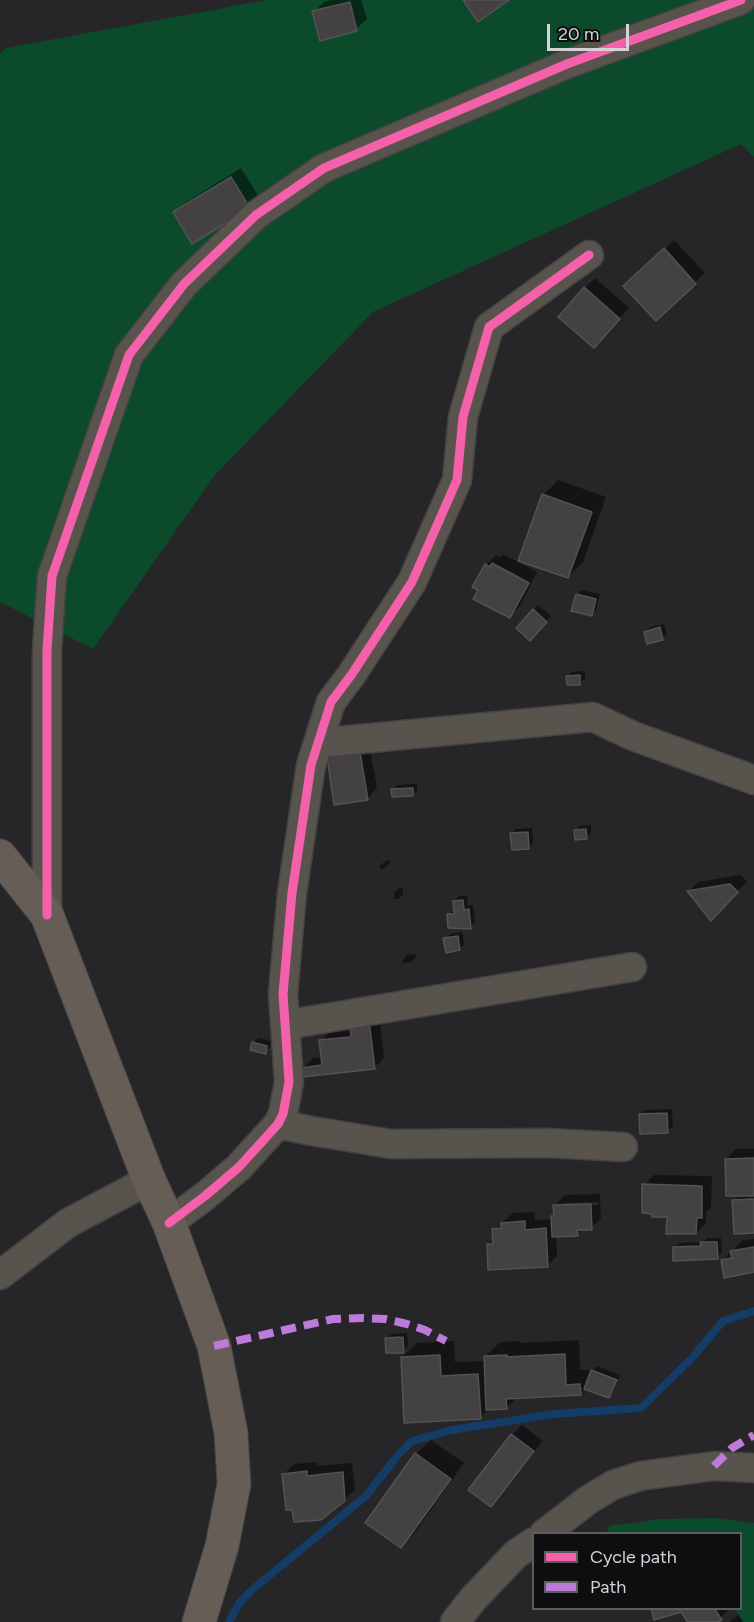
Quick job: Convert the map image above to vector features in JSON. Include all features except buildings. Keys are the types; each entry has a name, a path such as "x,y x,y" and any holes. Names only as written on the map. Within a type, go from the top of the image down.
{"street":[{"path":"47,915 47,650 52,576 129,355 184,284 256,215 324,168 567,64 741,0"},
{"path":"168,1223 239,1167 278,1124 286,1105 288,1094 283,994 292,893 311,765 331,702 412,582 457,480 463,417 489,327 588,255"},
{"path":"318,743 593,717 633,736 754,780"},
{"path":"0,856 47,915 214,1346 231,1432 234,1484 222,1546 199,1622"},
{"path":"285,1024 632,967"},
{"path":"278,1124 391,1144 549,1143 623,1147"},
{"path":"0,1275 68,1223 149,1180"},
{"path":"545,1532 588,1500 613,1485 640,1476 714,1466 754,1468"},
{"path":"455,1622 473,1599 516,1554 532,1543"}],"green space":[{"path":"267,0 754,0 754,157 741,144 373,312 215,475 93,649 0,602 0,53 6,48"},
{"path":"717,1518 754,1523 754,1622 743,1622 736,1610 742,1610 742,1532 606,1532 609,1526 661,1519"}],"waterway":[{"path":"229,1622 240,1602 253,1589 366,1496 412,1441 451,1430 554,1414 641,1408 692,1358 723,1321 754,1311"}],"marked path":[{"path":"214,1346 333,1319 363,1318 385,1319 407,1324 446,1341"},
{"path":"714,1466 732,1448 754,1435"}],"cycle path":[{"path":"47,915 47,650 52,576 129,355 184,284 256,215 324,168 567,64 741,0"},
{"path":"169,1223 239,1167 278,1124 283,1114 289,1082 283,994 292,893 311,765 331,702 412,582 457,480 463,417 489,327 589,255"}]}
